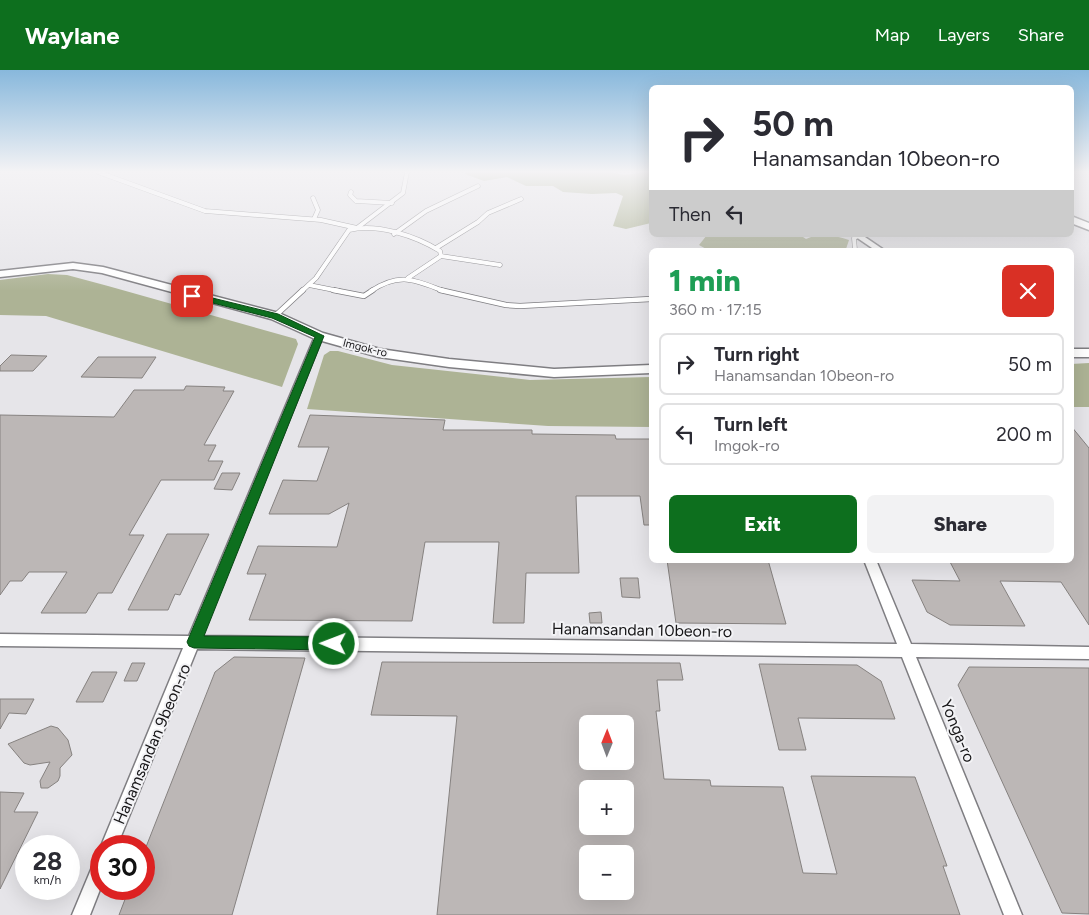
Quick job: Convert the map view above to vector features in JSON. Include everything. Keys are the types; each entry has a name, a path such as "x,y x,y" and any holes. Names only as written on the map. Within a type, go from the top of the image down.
{"main road":[{"path":"1074,220 1089,227"},
{"name":"Imgok-ro","path":"0,274 73,266 95,268 275,316 319,336 379,353 449,363 554,373 649,369"},
{"path":"1074,353 1089,353"}],"street":[{"path":"861,237 877,248"},
{"path":"194,642 319,336"},
{"name":"Yonga-ro","path":"871,563 1013,915"},
{"name":"Hanamsandan 10beon-ro","path":"0,640 1089,653"},
{"name":"Hanamsandan 9beon-ro","path":"114,835 194,642"},
{"path":"81,915 90,893"}],"lane":[{"path":"211,211 314,219 394,234 436,248 441,256"},
{"path":"314,219 317,211"},
{"path":"275,316 309,285 349,230 357,228 380,211"},
{"path":"394,234 425,211"},
{"path":"436,248 492,211"},
{"path":"309,285 364,296 385,282 408,278 441,256 500,265"},
{"path":"408,278 449,293 506,305 649,299"}],"green space":[{"path":"618,211 649,211 649,223 626,229 613,226"},
{"path":"705,237 803,237 806,239 811,237 838,237 849,240 846,248 704,248 699,245"},
{"path":"48,274 67,275 296,339 298,344 282,387 46,316 0,315 0,280"},
{"path":"330,351 338,351 392,365 530,380 649,377 649,427 548,426 307,409 324,355"},
{"path":"1089,363 1089,407 1074,407 1074,364"}],"building":[{"path":"11,355 47,356 33,371 0,371 0,366"},
{"path":"98,357 156,357 142,378 81,377"},
{"path":"186,386 225,387 223,391 234,391 204,445 216,445 208,461 223,461 214,480 161,480 129,535 144,535 112,593 98,593 86,613 41,613 67,572 29,572 22,581 10,581 0,595 0,415 114,417 134,390 184,390"},
{"path":"310,415 445,420 443,430 532,430 532,434 615,435 616,439 649,439 649,525 644,525 640,496 576,496 579,573 526,573 524,623 493,623 499,542 425,542 412,621 249,620 266,574 247,574 258,546 337,547 349,503 329,514 269,514 283,480 317,481 329,447 298,447"},
{"path":"1074,430 1089,448 1089,625 1061,582 1000,581 1025,626 950,625 927,612 912,580 960,581 951,563 1074,563"},
{"path":"222,473 240,473 232,490 214,489"},
{"path":"167,534 209,534 180,595 175,594 168,610 128,610"},
{"path":"667,563 769,563 786,624 676,623"},
{"path":"620,578 638,578 640,598 622,597"},
{"path":"601,612 602,623 590,623 589,613"},
{"path":"234,657 305,658 232,915 119,915 125,900 155,900 155,835 151,835 215,672"},
{"path":"382,662 680,663 683,680 657,680 660,711 656,711 664,779 710,780 711,786 783,787 803,873 837,874 811,776 915,777 947,866 943,866 960,915 437,915 457,716 371,715"},
{"path":"132,663 145,663 137,681 124,681"},
{"path":"759,664 857,665 881,681 895,719 798,718 806,750 779,750"},
{"path":"969,667 1089,668 1089,914 1062,913 958,685"},
{"path":"92,672 117,672 103,702 76,702"},
{"path":"0,699 34,699 26,714 9,713 0,729"},
{"path":"51,726 58,728 68,740 72,755 60,768 58,781 48,788 41,788 40,781 50,762 30,765 24,763 8,744"},
{"path":"0,792 24,793 14,812 38,812 27,835 15,835 15,859 0,889"}],"route":[{"path":"192,296 275,316 319,336 194,642 334,644"}]}
